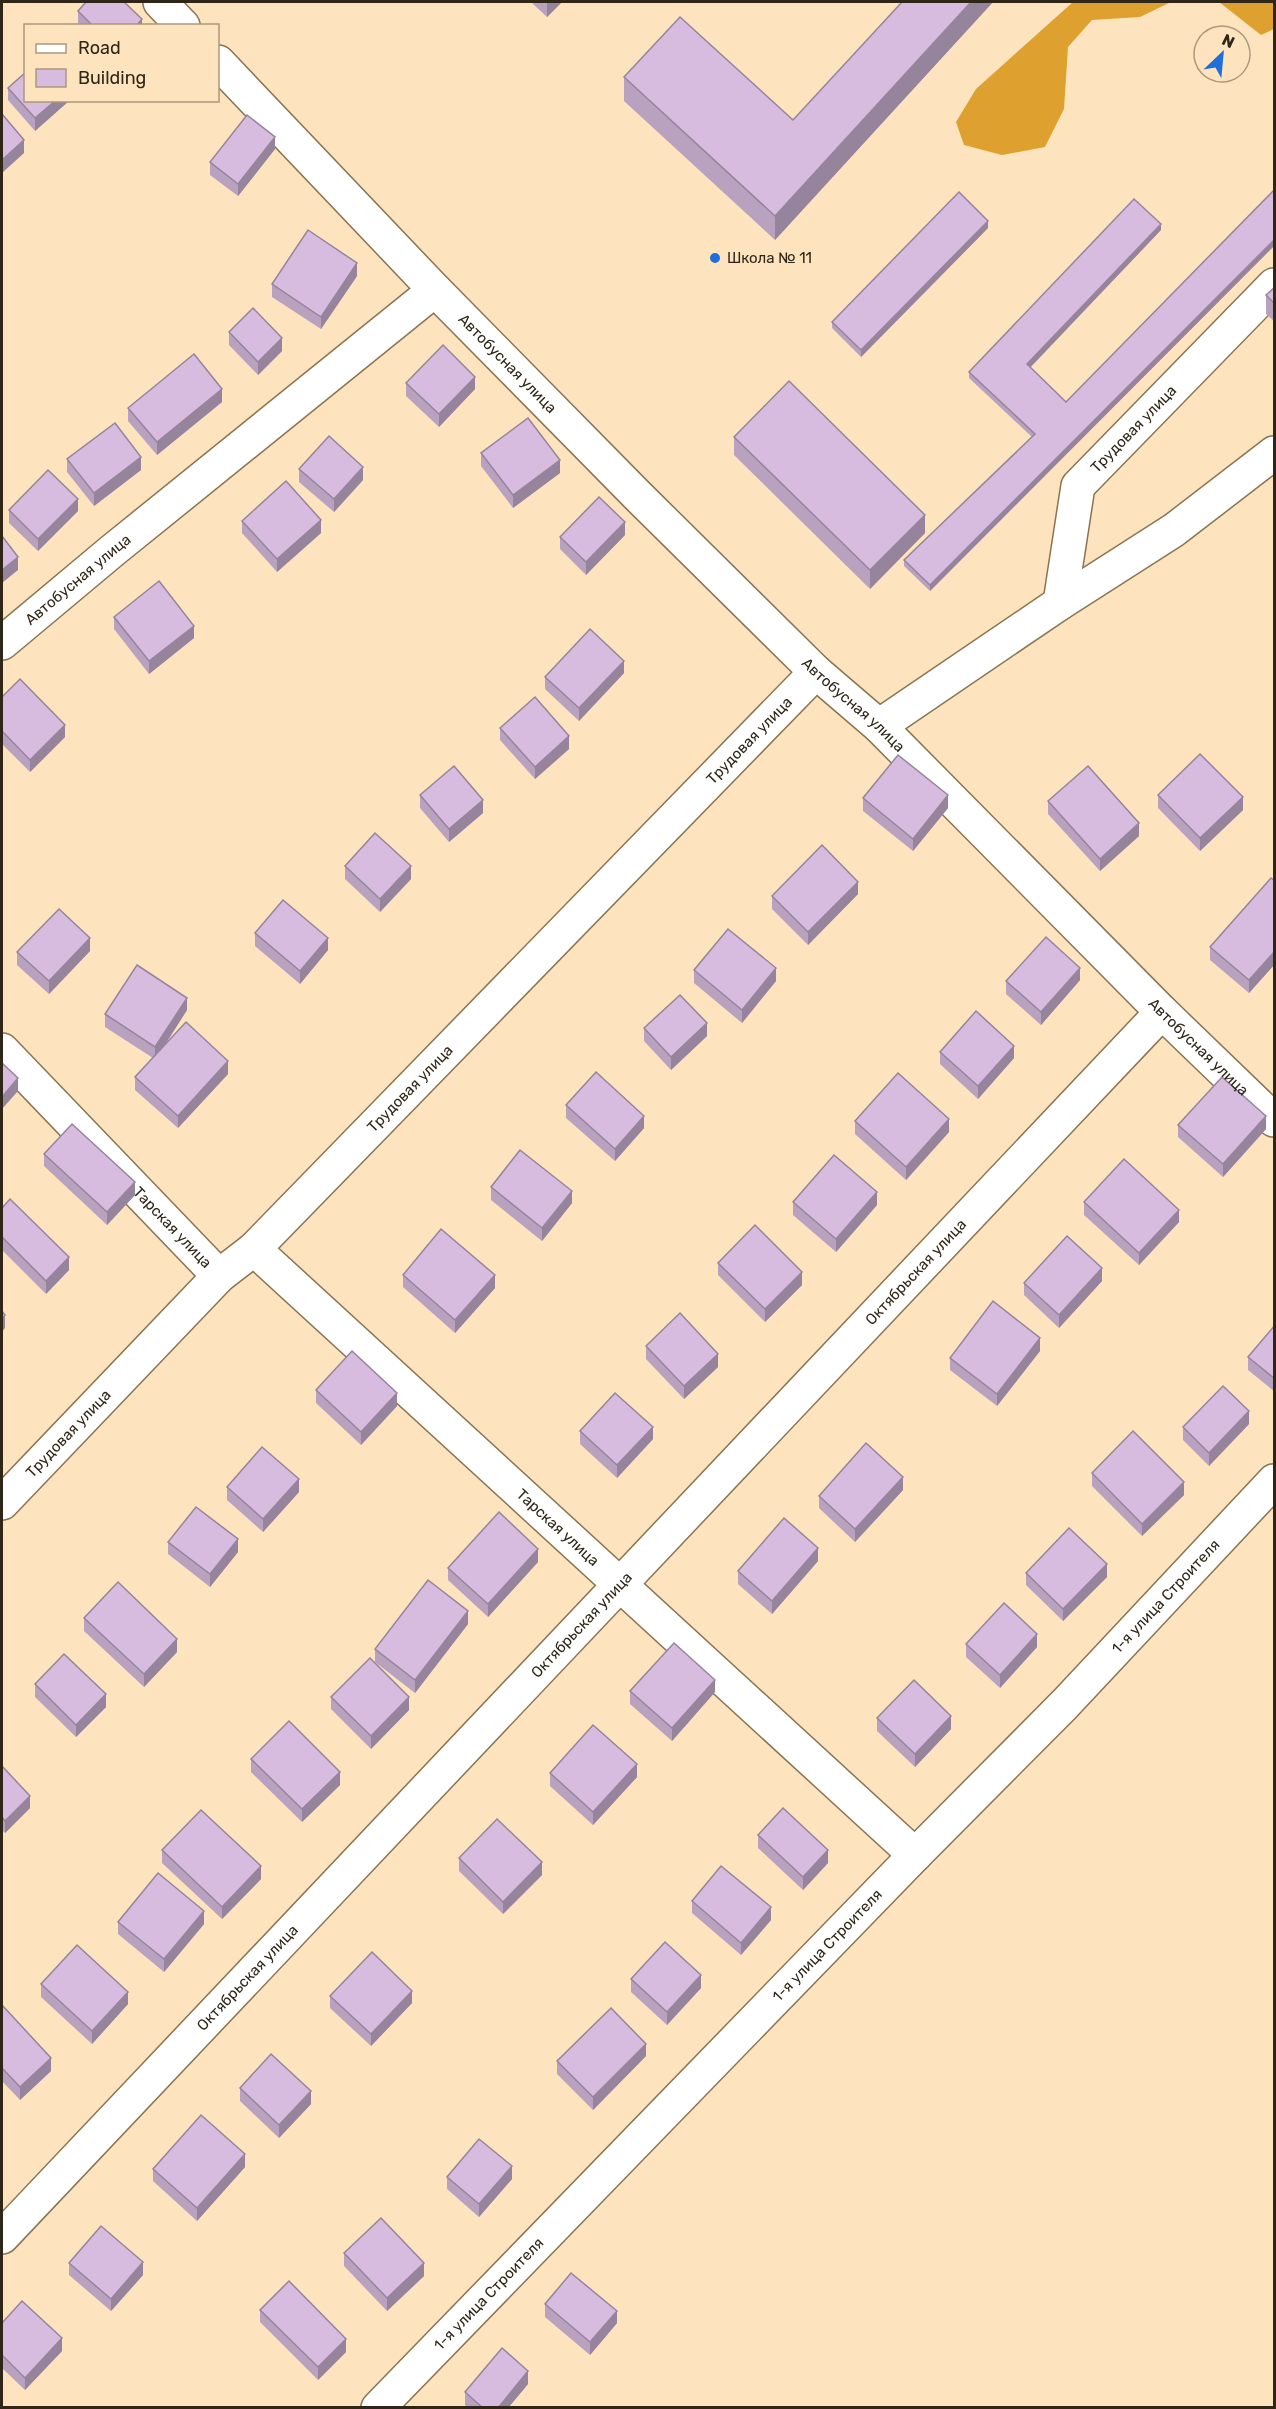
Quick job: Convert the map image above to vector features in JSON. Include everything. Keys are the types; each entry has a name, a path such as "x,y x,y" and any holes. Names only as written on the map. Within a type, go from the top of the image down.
{"street":[{"path":"160,2 181,24"},
{"name":"Автобусная улица","path":"219,63 435,290 816,672 879,726 1162,1012 1275,1120"},
{"name":"Трудовая улица","path":"1060,603 1078,486 1275,285"},
{"name":"Автобусная улица","path":"2,643 121,543 435,290"},
{"path":"879,726 1060,603 1174,530 1275,453"},
{"name":"Трудовая улица","path":"2,1503 219,1276 254,1249 816,672"},
{"name":"Октябрьская улица","path":"2,2237 1162,1012"},
{"name":"Тарская улица","path":"2,1050 219,1276"},
{"name":"Тарская улица","path":"254,1249 915,1855"},
{"name":"1-я улица Строителя","path":"378,2408 915,1855 1065,1704 1275,1481"}],"shaded area":[{"path":"1073,2 1171,2 1140,17 1092,20 1068,47 1064,109 1045,147 1002,155 964,145 956,122 976,89"},
{"path":"1219,2 1274,2 1274,29 1261,35 1252,28 1252,24 1247,24"}],"building":[{"path":"86,2 124,2 142,19 138,24 91,24 78,11"},
{"path":"902,2 971,2 775,216 624,77 680,17 793,120"},
{"path":"24,74 24,102 54,102 35,118 8,88"},
{"path":"2,114 24,140 2,160"},
{"path":"247,115 275,137 238,184 210,162"},
{"path":"1275,189 1275,239 930,585 904,560 1035,434 969,372 1134,199 1161,224 1027,364 1066,402"},
{"path":"959,192 988,221 861,350 832,322"},
{"path":"308,230 357,263 321,317 272,284"},
{"path":"1275,287 1275,304 1266,295"},
{"path":"253,308 282,338 258,362 229,332"},
{"path":"443,345 475,377 439,414 406,383"},
{"path":"194,354 222,389 157,442 128,408"},
{"path":"789,381 925,515 870,570 734,437"},
{"path":"528,418 560,460 513,495 481,453"},
{"path":"115,423 141,457 94,493 67,459"},
{"path":"329,436 363,467 334,499 299,469"},
{"path":"48,470 78,499 38,539 9,510"},
{"path":"286,481 321,520 277,559 242,521"},
{"path":"599,497 625,522 586,562 560,537"},
{"path":"2,536 18,557 2,570"},
{"path":"159,581 194,626 149,661 114,617"},
{"path":"590,629 624,661 579,708 545,677"},
{"path":"20,679 65,725 30,760 2,731 2,697"},
{"path":"535,697 569,736 535,767 500,728"},
{"path":"1200,754 1243,797 1200,838 1158,795"},
{"path":"898,755 948,795 913,839 863,798"},
{"path":"454,766 483,800 449,829 420,795"},
{"path":"1088,766 1139,823 1100,859 1048,801"},
{"path":"375,833 411,866 380,899 345,866"},
{"path":"822,845 858,882 808,932 772,896"},
{"path":"1271,878 1275,881 1275,951 1249,980 1210,947"},
{"path":"283,900 328,938 300,971 255,933"},
{"path":"59,909 90,938 49,981 17,952"},
{"path":"728,929 776,968 742,1010 694,970"},
{"path":"1046,937 1080,968 1041,1012 1006,981"},
{"path":"137,965 187,998 155,1047 105,1014"},
{"path":"680,995 707,1023 671,1057 644,1028"},
{"path":"976,1011 1014,1046 978,1086 940,1052"},
{"path":"186,1022 228,1061 178,1116 135,1077"},
{"path":"2,1063 18,1078 2,1097"},
{"path":"596,1072 644,1116 615,1149 566,1105"},
{"path":"898,1073 949,1119 906,1167 855,1121"},
{"path":"1222,1077 1266,1116 1223,1164 1178,1125"},
{"path":"72,1124 135,1182 107,1212 44,1154"},
{"path":"520,1150 572,1191 542,1228 491,1187"},
{"path":"834,1155 877,1192 836,1239 793,1202"},
{"path":"1124,1159 1179,1210 1139,1253 1084,1202"},
{"path":"10,1199 69,1257 46,1281 2,1237 2,1208"},
{"path":"755,1225 802,1272 765,1309 718,1263"},
{"path":"441,1229 495,1275 455,1320 403,1275"},
{"path":"1067,1236 1102,1268 1059,1315 1024,1283"},
{"path":"993,1301 1040,1338 997,1394 950,1358"},
{"path":"680,1313 718,1354 684,1386 646,1346"},
{"path":"1275,1325 1275,1379 1248,1357"},
{"path":"352,1351 397,1393 361,1432 316,1390"},
{"path":"1223,1386 1249,1411 1209,1453 1183,1427"},
{"path":"615,1393 653,1427 617,1465 580,1431"},
{"path":"1133,1431 1184,1482 1142,1524 1092,1473"},
{"path":"866,1443 903,1477 855,1529 819,1496"},
{"path":"262,1447 299,1479 263,1519 227,1487"},
{"path":"196,1507 238,1539 210,1574 168,1542"},
{"path":"499,1512 538,1549 488,1604 448,1568"},
{"path":"784,1518 818,1548 772,1601 738,1571"},
{"path":"1069,1528 1107,1564 1063,1609 1026,1573"},
{"path":"428,1580 468,1611 415,1680 375,1649"},
{"path":"118,1582 177,1639 144,1674 84,1618"},
{"path":"1004,1603 1037,1634 1000,1675 966,1644"},
{"path":"674,1643 715,1680 672,1728 630,1691"},
{"path":"64,1654 106,1694 76,1725 35,1684"},
{"path":"370,1658 409,1697 371,1736 331,1697"},
{"path":"914,1680 951,1716 915,1754 877,1718"},
{"path":"289,1721 340,1772 302,1809 251,1759"},
{"path":"593,1725 637,1764 593,1812 550,1773"},
{"path":"2,1766 30,1796 5,1821 2,1817"},
{"path":"783,1808 828,1850 803,1877 758,1835"},
{"path":"201,1810 261,1866 222,1907 162,1850"},
{"path":"497,1819 542,1862 503,1902 459,1858"},
{"path":"721,1866 771,1907 741,1943 692,1901"},
{"path":"158,1873 204,1911 164,1959 118,1922"},
{"path":"665,1942 701,1975 667,2012 631,1979"},
{"path":"77,1945 128,1992 92,2031 41,1984"},
{"path":"372,1952 412,1991 371,2034 330,1996"},
{"path":"2,2005 51,2058 20,2087 2,2068"},
{"path":"611,2008 646,2044 593,2097 557,2061"},
{"path":"271,2054 311,2091 279,2125 240,2088"},
{"path":"201,2115 245,2154 197,2208 153,2169"},
{"path":"479,2139 512,2166 479,2204 447,2177"},
{"path":"381,2218 424,2263 387,2298 344,2253"},
{"path":"101,2226 143,2262 111,2299 69,2263"},
{"path":"571,2273 617,2311 590,2342 545,2304"},
{"path":"289,2281 346,2339 318,2367 260,2310"},
{"path":"22,2301 62,2338 25,2378 2,2355 2,2323"},
{"path":"502,2348 528,2371 498,2408 483,2408 465,2392"}],"place":[{"name":"Школа № 11","path":"715,258"}]}
